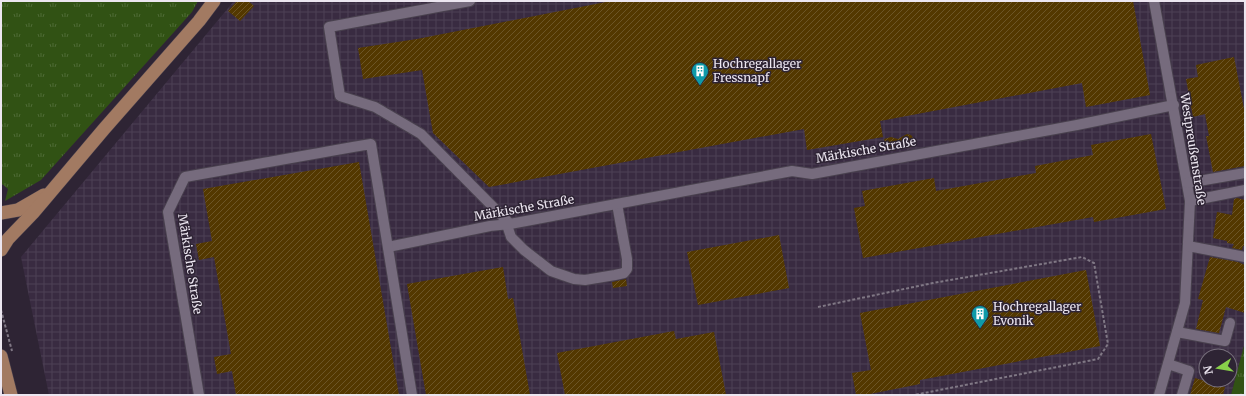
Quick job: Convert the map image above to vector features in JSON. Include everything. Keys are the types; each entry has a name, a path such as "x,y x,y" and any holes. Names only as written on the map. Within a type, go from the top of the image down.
{"main road":[{"path":"1,250 50,191 199,21 214,1"},
{"path":"1,213 18,210 50,191"},
{"path":"1,356 11,395"}],"street":[{"path":"470,1 329,27 340,96 375,107 421,134 509,224 511,237 524,250 551,271 574,279 585,280 624,273 627,269 627,259 617,204"},
{"name":"Westpreußenstraße","path":"1154,1 1174,105 1190,201 1185,303 1159,395"},
{"name":"Märkische Straße","path":"199,395 168,212 185,176 371,144 388,246 792,171 812,174 1077,125 1174,105"},
{"path":"1187,184 1245,172"},
{"path":"1190,201 1245,190"},
{"path":"388,246 412,395"},
{"path":"1188,246 1245,257"},
{"path":"1177,332 1225,342 1230,323"},
{"path":"1168,364 1189,371 1182,395"}],"path":[{"path":"818,307 933,283 1082,257 1094,263 1108,344 1098,359 914,395"}],"shaded area":[{"path":"234,1 1245,1 1245,342 1238,368 1238,348 1198,348 1198,388 1233,388 1231,395 49,395 21,257"}],"green space":[{"path":"1,1 198,1 192,12 41,180 5,201 8,189 2,184 1,181"},
{"path":"1245,342 1245,395 1231,395 1233,388 1238,388 1238,368"}],"building":[{"path":"237,1 248,1 254,6 240,21 228,11"},
{"name":"Hochregallager Fressnapf","path":"611,1 1133,1 1150,95 1086,107 1082,83 880,121 883,137 807,150 804,129 489,187 433,133 422,70 363,79 358,48 417,39"},
{"path":"1234,57 1245,114 1245,166 1213,172 1206,136 1209,136 1205,114 1193,117 1186,79 1198,77 1196,65"},
{"path":"907,134 911,135 914,139 914,144 911,147 907,148 900,145 896,150 891,151 886,147 884,139 891,137 898,139"},
{"path":"1151,134 1166,209 1094,222 1093,217 863,258 854,208 865,206 862,191 934,178 936,191 1036,173 1035,166 1093,155 1091,145"},
{"path":"359,162 399,395 236,395 232,371 217,374 214,357 231,354 214,257 199,260 196,244 212,241 203,189"},
{"path":"1237,198 1245,200 1245,246 1243,246 1242,250 1232,248 1234,244 1227,243 1227,241 1213,238 1217,212 1232,215 1234,199"},
{"path":"779,235 789,288 698,305 687,252"},
{"path":"1210,257 1238,262 1245,265 1245,313 1226,307 1219,333 1196,329 1203,300 1198,299"},
{"path":"503,267 508,299 513,298 530,395 426,395 407,284"},
{"name":"Hochregallager Evonik","path":"1086,270 1100,346 920,380 920,384 865,395 856,395 852,373 871,370 860,313"},
{"path":"626,279 627,286 613,288 612,282"},
{"path":"674,331 676,339 714,332 726,395 565,395 557,353"},
{"path":"1195,378 1198,379 1198,388 1225,388 1223,395 1190,395"}],"place":[{"name":"Hochregallager Fressnapf","path":"700,86"},
{"name":"Hochregallager Evonik","path":"980,329"}]}
